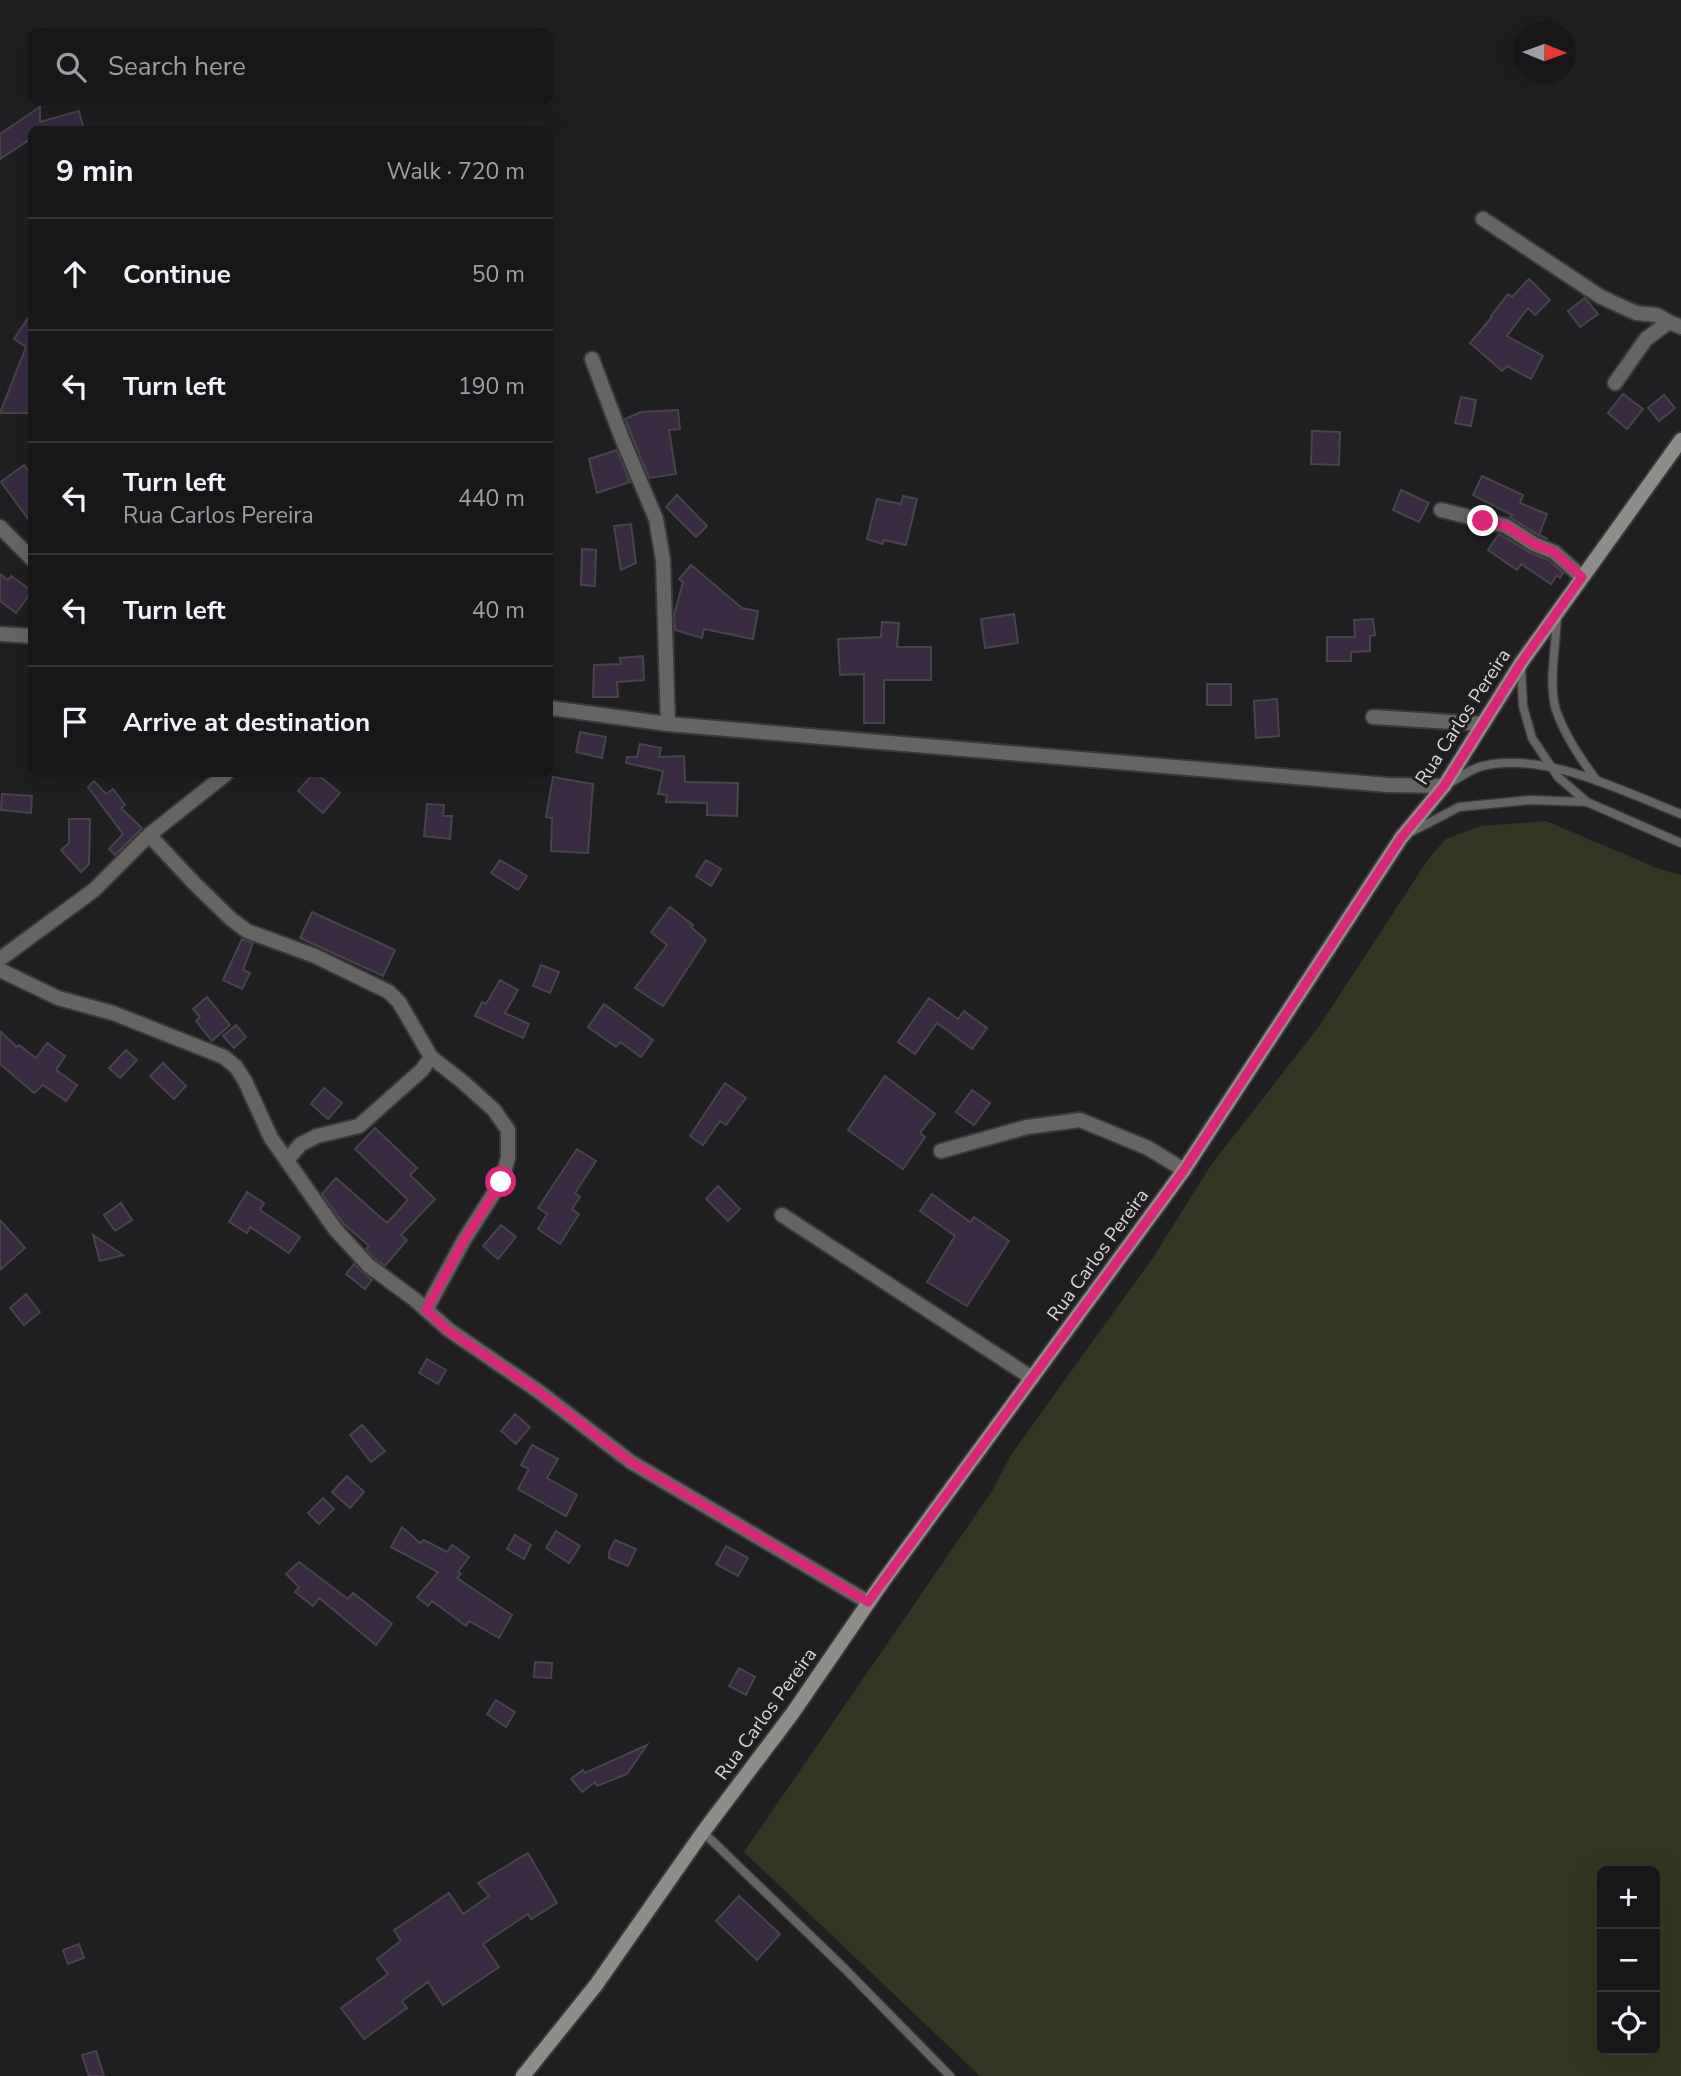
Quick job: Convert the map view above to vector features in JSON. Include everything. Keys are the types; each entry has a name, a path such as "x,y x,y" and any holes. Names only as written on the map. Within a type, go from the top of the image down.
{"main road":[{"name":"Rua Carlos Pereira","path":"523,2076 596,1985 703,1832 792,1714 868,1602 1184,1170 1401,838 1444,786 1521,663 1681,440"}],"street":[{"path":"1483,219 1601,297 1636,313 1657,315 1675,324"},
{"path":"1615,383 1646,340 1675,324"},
{"path":"592,359 656,519 663,560 668,724"},
{"path":"1441,510 1506,526 1534,544 1554,552 1582,577"},
{"path":"0,527 28,555"},
{"path":"0,634 28,636"},
{"path":"553,708 668,724 1388,785 1444,786"},
{"path":"1373,718 1483,724"},
{"path":"0,959 94,890 149,835 222,777"},
{"path":"149,835 231,919 247,931 315,956 389,992 399,1002 430,1057 494,1110 508,1130 510,1145 501,1182 464,1240 426,1310"},
{"path":"0,970 58,998 113,1013 225,1057 236,1067 271,1138 335,1228 368,1265 449,1331 538,1391 631,1462 868,1602"},
{"path":"287,1160 301,1144 317,1136 359,1126 422,1070 430,1057"},
{"path":"942,1151 1027,1127 1080,1120 1147,1148 1184,1170"},
{"path":"782,1215 1032,1378"}],"lane":[{"path":"1558,611 1553,688 1556,709 1574,750 1598,783"},
{"path":"1521,663 1523,706 1532,738 1558,777 1587,802 1681,843"},
{"path":"1444,786 1480,766 1501,763 1550,765 1681,814"},
{"path":"1401,838 1459,807 1531,800 1587,802"},
{"path":"703,1832 844,1968 950,2076"}],"green space":[{"path":"1546,821 1657,868 1681,875 1681,2076 980,2076 744,1852 992,1491 1011,1455 1154,1256 1211,1165 1320,1025 1429,858 1446,839 1480,826"}],"building":[{"path":"40,107 40,122 79,111 83,126 28,126 28,141 0,159 0,134"},
{"path":"1529,279 1550,300 1535,315 1528,308 1507,336 1543,356 1531,379 1507,366 1502,371 1470,343 1508,294 1512,297"},
{"path":"1585,298 1598,314 1580,327 1568,311"},
{"path":"28,318 28,413 0,413 26,347 14,339"},
{"path":"1623,394 1643,409 1627,429 1608,413"},
{"path":"1664,395 1675,408 1659,421 1648,408"},
{"path":"1461,397 1476,400 1471,426 1455,423"},
{"path":"678,410 680,429 669,430 676,474 649,478 625,419 641,412"},
{"path":"1312,431 1340,432 1339,465 1311,464"},
{"path":"617,450 630,482 597,493 589,459"},
{"path":"24,465 28,470 28,519 1,482"},
{"path":"1482,476 1523,495 1520,503 1547,514 1539,535 1548,539 1538,535 1510,517 1512,515 1473,495"},
{"path":"1401,490 1429,503 1419,522 1393,510"},
{"path":"677,495 707,526 696,537 666,507"},
{"path":"903,496 917,499 906,545 884,540 883,544 867,539 877,499 901,504"},
{"path":"631,524 636,563 621,570 614,526"},
{"path":"1499,534 1529,552 1549,560 1563,573 1560,578 1557,575 1551,584 1521,564 1517,570 1488,550"},
{"path":"582,549 596,550 595,586 581,585"},
{"path":"691,565 742,608 758,611 753,639 704,629 702,638 675,630 674,615 683,582 679,579"},
{"path":"0,574 8,580 11,576 28,588 28,596 16,613 0,601"},
{"path":"1014,614 1018,643 985,648 981,619"},
{"path":"1373,619 1375,635 1370,636 1370,651 1351,652 1351,661 1327,661 1327,637 1355,637 1354,620"},
{"path":"882,622 899,623 897,647 931,647 931,680 884,680 884,723 864,723 864,674 840,675 838,639 881,637"},
{"path":"643,656 644,680 617,682 618,697 593,697 594,665 621,664 620,658"},
{"path":"1207,684 1231,684 1231,705 1207,705"},
{"path":"1277,699 1279,736 1256,738 1254,701"},
{"path":"580,732 606,737 602,758 576,752"},
{"path":"640,744 661,748 659,757 684,756 685,782 738,783 737,816 707,815 707,803 666,802 667,795 658,794 663,771 626,763 627,757 637,757"},
{"path":"310,777 321,777 340,793 323,813 298,791"},
{"path":"553,777 593,784 588,853 551,851 552,818 546,817"},
{"path":"94,781 106,794 113,789 125,805 121,808 142,828 115,855 109,849 123,834 88,787"},
{"path":"2,794 32,796 31,813 1,810"},
{"path":"427,804 444,805 443,816 452,816 450,839 424,836"},
{"path":"69,819 90,819 89,864 81,872 61,850 69,843"},
{"path":"500,860 527,876 518,890 491,873"},
{"path":"706,860 721,869 711,886 696,876"},
{"path":"670,907 693,925 691,927 706,940 663,1006 635,988 667,945 651,932"},
{"path":"312,912 395,950 383,976 300,938"},
{"path":"242,939 253,943 243,970 250,973 242,989 223,980"},
{"path":"541,965 559,972 550,993 533,986"},
{"path":"500,980 518,990 505,1013 529,1024 523,1038 475,1016 482,1002 486,1004"},
{"path":"207,997 230,1025 212,1041 196,1021 200,1017 193,1009"},
{"path":"929,998 958,1019 964,1011 987,1028 972,1049 937,1023 915,1054 898,1042"},
{"path":"604,1004 653,1040 641,1057 620,1042 616,1047 588,1027"},
{"path":"236,1025 246,1037 234,1048 223,1036"},
{"path":"0,1031 17,1047 19,1045 36,1058 47,1043 65,1056 56,1070 77,1085 66,1101 43,1085 34,1093 0,1064"},
{"path":"126,1050 137,1060 120,1078 109,1068"},
{"path":"163,1063 186,1086 174,1099 150,1076"},
{"path":"885,1076 935,1114 920,1133 925,1137 903,1169 848,1130"},
{"path":"725,1083 746,1098 726,1125 720,1121 703,1145 690,1136"},
{"path":"324,1088 342,1103 328,1119 311,1104"},
{"path":"972,1090 990,1103 974,1125 956,1112"},
{"path":"375,1128 417,1168 410,1175 435,1199 401,1235 407,1240 385,1266 366,1249 369,1246 343,1223 322,1194 336,1178 387,1223 408,1200 355,1149"},
{"path":"577,1149 596,1161 575,1193 580,1197 572,1209 579,1214 560,1244 538,1229 547,1214 538,1208"},
{"path":"718,1186 740,1209 728,1221 706,1199"},
{"path":"247,1192 264,1203 260,1210 300,1237 289,1253 250,1227 247,1233 229,1222"},
{"path":"932,1194 970,1222 974,1217 1009,1241 967,1306 927,1282 955,1236 920,1211"},
{"path":"121,1203 132,1220 115,1231 104,1215"},
{"path":"0,1220 25,1248 0,1270"},
{"path":"501,1225 516,1237 498,1259 483,1246"},
{"path":"93,1235 123,1255 100,1261"},
{"path":"354,1264 372,1280 365,1289 346,1274"},
{"path":"26,1294 40,1312 24,1325 10,1308"},
{"path":"427,1359 446,1370 438,1384 419,1373"},
{"path":"515,1414 530,1427 516,1444 501,1431"},
{"path":"362,1425 385,1451 371,1462 350,1435"},
{"path":"532,1445 558,1459 547,1478 577,1495 566,1516 518,1489 529,1469 521,1465"},
{"path":"347,1476 364,1492 350,1508 332,1492"},
{"path":"323,1498 334,1509 319,1524 308,1513"},
{"path":"402,1527 420,1543 424,1540 447,1552 452,1545 469,1557 458,1572 461,1574 457,1578 512,1615 499,1638 469,1621 466,1626 432,1601 428,1606 417,1597 438,1572 391,1547"},
{"path":"556,1531 580,1546 569,1563 546,1548"},
{"path":"515,1535 531,1545 524,1559 507,1549"},
{"path":"615,1540 636,1549 628,1566 609,1558"},
{"path":"726,1546 748,1558 738,1576 716,1564"},
{"path":"299,1562 348,1599 353,1593 392,1624 376,1645 319,1598 313,1606 295,1592 299,1587 286,1574"},
{"path":"535,1662 552,1663 551,1678 534,1677"},
{"path":"739,1668 755,1677 746,1695 729,1686"},
{"path":"496,1700 515,1712 506,1727 487,1714"},
{"path":"647,1745 627,1774 597,1786 595,1782 582,1792 571,1779 583,1770 585,1773"},
{"path":"528,1853 557,1903 531,1919 528,1914 483,1944 499,1967 443,2005 428,1982 402,2001 407,2008 364,2039 341,2008 388,1974 377,1959 401,1941 394,1930 449,1893 463,1914 489,1896 478,1883"},
{"path":"739,1896 780,1934 757,1960 716,1921"},
{"path":"79,1944 84,1958 68,1964 63,1950"},
{"path":"96,2051 104,2076 89,2076 82,2055"}],"route":[{"path":"501,1182 464,1240 426,1310 449,1331 538,1391 631,1462 868,1602 1184,1170 1401,838 1444,786 1521,663 1582,577 1554,552 1534,544 1506,526 1483,521"}]}
